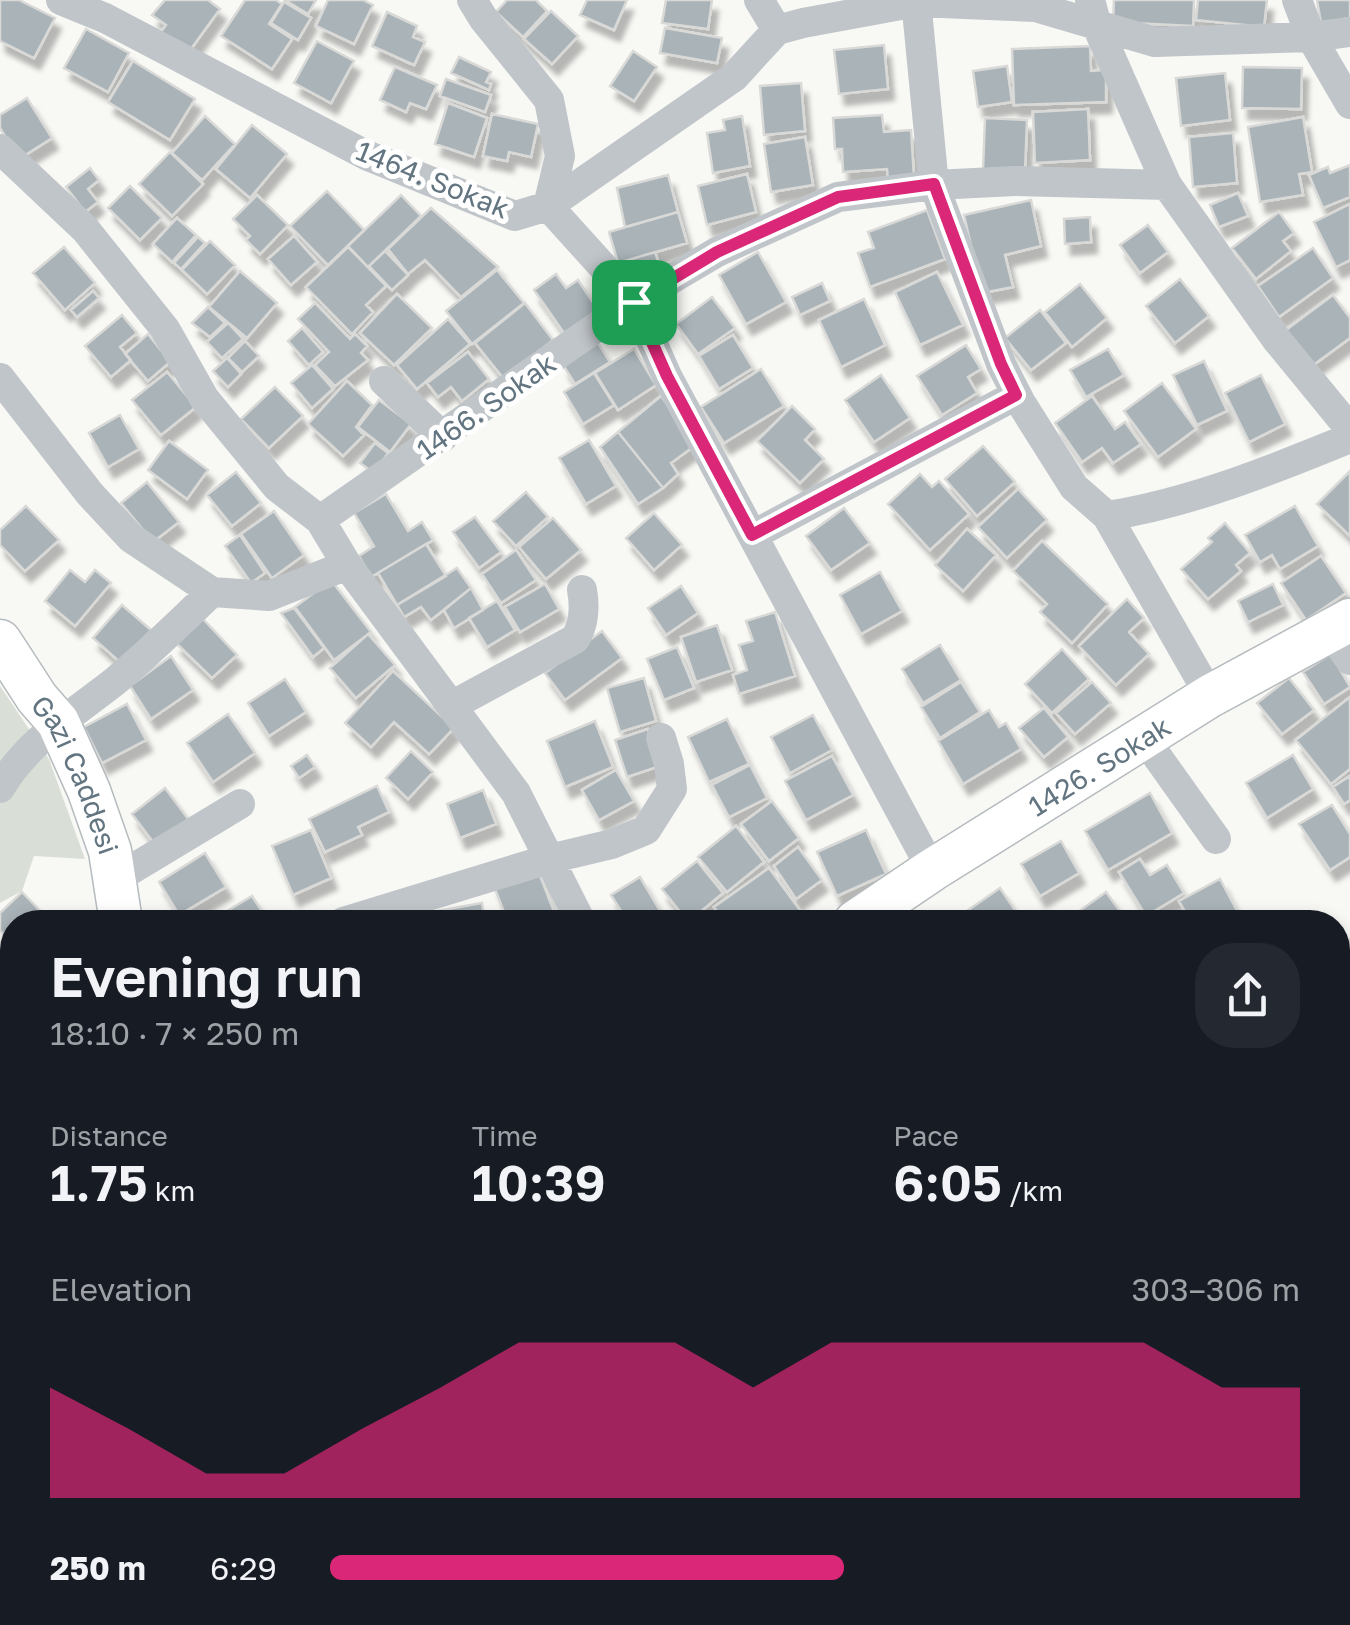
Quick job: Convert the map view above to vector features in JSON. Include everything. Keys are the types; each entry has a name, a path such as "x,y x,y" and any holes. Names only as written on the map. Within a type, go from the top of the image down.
{"main road":[{"name":"1426. Sokak","path":"873,910 1210,696 1343,637"},
{"name":"Gazi Caddesi","path":"0,641 37,698 58,722 89,791 110,851 119,910"}],"street":[{"name":"1464. Sokak","path":"61,0 105,18 366,155 515,216 548,206 634,302 667,376 932,870"},
{"path":"472,0 548,100 560,156 548,206"},
{"path":"758,0 776,30"},
{"path":"1297,0 1311,37 1350,104"},
{"path":"548,206 734,77 776,30 916,1 1093,13 1155,42 1350,32"},
{"path":"916,1 934,184 1001,364 1074,487 1106,516 1210,696"},
{"path":"1093,13 1167,184 1276,340 1345,408"},
{"path":"0,149 85,229 165,329 204,398 277,487 320,520 347,565 516,792 575,910"},
{"name":"1466. Sokak","path":"320,520 634,302 717,252 838,197 934,184 1167,184"},
{"path":"0,378 90,494 131,538 212,592 269,596 347,565"},
{"path":"384,380 443,437"},
{"path":"752,535 1016,395"},
{"path":"1106,516 1144,510 1287,464 1350,438"},
{"path":"453,705 575,639 580,630 582,590"},
{"path":"0,788 30,748 58,722 114,681 212,592"},
{"path":"382,910 612,844 646,830 672,789 670,764 660,738"},
{"path":"1144,738 1216,839"},
{"path":"114,880 240,804"}],"shaded area":[{"path":"0,686 49,759 85,859 34,856 22,891 0,903"}],"building":[{"path":"0,0 19,0 55,18 34,58 0,41"},
{"path":"165,0 208,0 220,9 188,53 160,33 166,25 152,15"},
{"path":"245,0 276,0 282,4 269,24 292,39 272,69 221,36"},
{"path":"285,0 316,0 308,14"},
{"path":"328,0 363,0 373,5 354,44 316,26"},
{"path":"507,0 536,0 547,11 523,37 496,12"},
{"path":"587,0 627,0 614,30 580,15"},
{"path":"666,0 712,0 708,29 662,23"},
{"path":"1114,0 1194,0 1193,26 1113,22"},
{"path":"1198,0 1267,0 1264,27 1196,20"},
{"path":"1317,0 1350,0 1350,18 1321,23"},
{"path":"284,2 311,18 298,40 271,23"},
{"path":"551,11 578,36 552,64 524,39"},
{"path":"387,12 417,26 413,37 425,42 414,65 372,46"},
{"path":"665,28 722,38 717,63 660,53"},
{"path":"86,29 129,53 108,92 64,68"},
{"path":"317,41 354,61 331,103 294,83"},
{"path":"884,45 888,89 839,94 834,50"},
{"path":"1090,46 1091,71 1106,70 1106,102 1014,105 1012,49"},
{"path":"633,51 657,67 634,101 610,86"},
{"path":"459,57 491,72 486,82 491,84 489,90 451,73"},
{"path":"133,61 195,99 170,140 108,102"},
{"path":"1007,66 1012,102 978,107 973,71"},
{"path":"395,67 437,85 426,109 410,103 406,112 380,100"},
{"path":"1243,67 1302,68 1301,109 1242,108"},
{"path":"1225,73 1230,120 1181,126 1176,78"},
{"path":"446,79 491,95 485,112 440,96"},
{"path":"801,83 805,131 764,135 760,86"},
{"path":"27,98 52,138 19,159 0,128 0,115"},
{"path":"448,103 487,118 474,157 435,144"},
{"path":"1088,109 1090,160 1035,163 1033,112"},
{"path":"492,114 538,124 531,157 509,152 507,161 483,156"},
{"path":"882,115 884,132 911,130 914,177 888,179 887,169 843,172 842,149 835,149 833,118"},
{"path":"205,116 235,144 202,180 172,153"},
{"path":"742,116 750,166 713,173 707,133 725,130 723,120"},
{"path":"1303,117 1312,172 1299,174 1303,195 1260,202 1248,127"},
{"path":"985,118 1027,120 1025,172 983,170"},
{"path":"252,125 287,154 250,198 216,169"},
{"path":"1233,133 1237,183 1193,187 1189,137"},
{"path":"805,137 813,185 771,192 764,144"},
{"path":"170,152 203,184 172,216 139,184"},
{"path":"1350,165 1350,197 1323,208 1309,175 1328,167 1330,173"},
{"path":"90,168 99,180 88,189 98,202 85,212 66,187"},
{"path":"747,174 756,212 707,225 698,186"},
{"path":"668,175 678,212 625,227 617,188"},
{"path":"130,186 162,218 140,240 108,208"},
{"path":"327,191 364,230 328,265 290,226"},
{"path":"1238,193 1248,216 1219,227 1210,205"},
{"path":"257,195 288,225 260,254 246,240 250,236 233,219"},
{"path":"401,195 421,216 368,267 348,246"},
{"path":"1031,200 1041,246 1005,255 1013,287 982,293 964,215"},
{"path":"1350,204 1350,260 1336,267 1314,222"},
{"path":"431,208 498,267 461,297 425,260 408,274 388,249"},
{"path":"927,210 945,259 870,287 858,253 874,248 868,232"},
{"path":"678,212 687,243 618,263 609,232"},
{"path":"1279,212 1294,233 1283,241 1291,251 1256,279 1232,248"},
{"path":"1090,217 1091,242 1065,244 1064,219"},
{"path":"177,218 196,235 172,262 153,244"},
{"path":"1148,225 1168,252 1140,273 1120,245"},
{"path":"294,236 317,262 291,285 268,259"},
{"path":"198,237 205,243 181,269 174,263"},
{"path":"210,241 235,265 207,294 182,270"},
{"path":"64,247 95,283 65,310 33,273"},
{"path":"348,247 386,286 366,305 373,312 352,334 306,287"},
{"path":"1313,248 1333,278 1279,317 1258,286"},
{"path":"385,251 408,275 392,290 369,266"},
{"path":"655,252 658,261 621,272 618,263"},
{"path":"758,252 786,302 746,324 719,275"},
{"path":"497,270 524,303 472,344 446,311"},
{"path":"240,271 277,303 247,338 209,307"},
{"path":"937,272 963,325 920,345 895,292"},
{"path":"556,274 566,288 578,280 598,310 564,333 534,290"},
{"path":"1180,279 1209,316 1175,343 1146,306"},
{"path":"822,283 830,301 800,315 792,297"},
{"path":"1080,284 1107,318 1072,347 1045,312"},
{"path":"93,291 99,298 77,317 71,310"},
{"path":"397,294 432,328 394,365 360,333"},
{"path":"1333,295 1350,318 1350,338 1312,366 1286,330"},
{"path":"712,297 735,328 698,354 676,324"},
{"path":"864,299 885,345 841,367 819,320"},
{"path":"315,303 350,339 355,334 367,346 361,353 368,360 335,386 315,365 329,352 298,319"},
{"path":"525,303 553,340 504,379 475,343"},
{"path":"208,307 225,323 210,337 192,323"},
{"path":"1040,310 1066,343 1031,370 1005,338"},
{"path":"122,315 137,333 120,347 131,360 111,377 85,346"},
{"path":"448,319 470,344 417,389 397,365"},
{"path":"228,323 243,339 222,358 207,342"},
{"path":"302,328 323,352 309,365 288,341"},
{"path":"148,334 170,362 148,381 125,354"},
{"path":"733,335 753,368 719,389 699,356"},
{"path":"245,341 259,356 242,372 228,358"},
{"path":"598,343 610,362 575,384 563,365"},
{"path":"966,345 981,369 968,377 977,393 942,415 917,376"},
{"path":"634,349 656,385 618,410 595,373"},
{"path":"1108,349 1124,375 1086,397 1070,370"},
{"path":"468,352 489,379 462,401 451,387 438,397 427,383"},
{"path":"227,358 241,374 228,387 213,371"},
{"path":"1204,361 1227,411 1197,425 1173,375"},
{"path":"312,365 333,389 312,408 291,383"},
{"path":"761,369 784,406 724,443 701,407"},
{"path":"167,372 196,407 161,435 132,400"},
{"path":"594,373 614,405 583,424 564,392"},
{"path":"881,375 910,418 874,442 845,400"},
{"path":"1261,375 1285,424 1249,442 1225,393"},
{"path":"347,381 372,405 356,427 364,435 343,456 308,424"},
{"path":"1162,383 1196,429 1158,457 1124,411"},
{"path":"275,387 303,416 269,448 241,419"},
{"path":"661,396 697,444 671,463 678,474 663,488 618,432"},
{"path":"1092,396 1115,429 1125,422 1141,444 1113,463 1102,448 1082,462 1055,423"},
{"path":"379,400 411,424 390,452 358,427"},
{"path":"792,406 815,429 805,440 824,459 800,483 757,441"},
{"path":"120,415 139,449 108,467 89,433"},
{"path":"618,432 663,488 638,504 600,447"},
{"path":"589,440 616,486 586,504 559,458"},
{"path":"169,441 208,470 187,499 148,470"},
{"path":"375,443 388,453 374,473 360,463"},
{"path":"983,446 1015,482 977,516 945,479"},
{"path":"1350,471 1350,536 1317,504"},
{"path":"236,472 261,503 232,526 207,495"},
{"path":"920,474 932,487 939,481 969,514 930,550 888,504"},
{"path":"147,482 179,522 153,542 121,503"},
{"path":"1018,489 1047,520 1007,558 978,527"},
{"path":"526,492 548,517 516,546 493,521"},
{"path":"386,494 408,531 422,522 433,540 371,577 359,556 374,546 354,513"},
{"path":"26,506 59,540 25,571 0,545 0,530"},
{"path":"1295,506 1318,546 1280,569 1272,555 1260,562 1245,535"},
{"path":"844,508 870,543 831,570 806,536"},
{"path":"274,511 304,555 272,578 241,534"},
{"path":"654,513 682,545 654,570 626,538"},
{"path":"475,517 501,552 479,568 453,532"},
{"path":"553,518 581,550 546,579 519,547"},
{"path":"1225,523 1250,553 1236,565 1241,571 1208,599 1181,569 1212,542 1208,538"},
{"path":"967,529 996,555 963,591 935,565"},
{"path":"240,535 265,573 251,583 225,546"},
{"path":"1042,541 1108,604 1072,643 1040,612 1047,604 1013,571"},
{"path":"426,544 446,576 397,605 378,573"},
{"path":"516,550 536,580 501,603 482,574"},
{"path":"1321,556 1346,593 1306,620 1281,583"},
{"path":"457,568 471,588 431,620 421,607 404,617 397,605"},
{"path":"70,570 85,582 95,570 111,583 75,626 45,601"},
{"path":"880,572 902,611 861,634 840,595"},
{"path":"331,580 371,632 334,660 295,607"},
{"path":"545,584 559,609 520,632 505,607"},
{"path":"1273,584 1283,605 1248,622 1238,601"},
{"path":"681,586 698,613 666,635 648,608"},
{"path":"471,588 483,610 454,628 444,610"},
{"path":"1127,599 1144,618 1129,632 1149,654 1116,685 1079,646"},
{"path":"497,601 515,630 487,647 469,618"},
{"path":"122,605 151,630 122,664 93,638"},
{"path":"294,608 324,648 313,657 281,613"},
{"path":"775,612 795,676 739,694 733,675 747,670 739,645 753,641 746,621"},
{"path":"203,619 237,655 212,678 175,642"},
{"path":"717,625 732,670 696,682 681,637"},
{"path":"602,631 622,658 565,700 545,673"},
{"path":"368,634 395,665 356,698 330,668"},
{"path":"940,645 961,680 923,703 902,669"},
{"path":"677,647 694,688 664,700 647,659"},
{"path":"1062,649 1089,679 1052,713 1025,684"},
{"path":"1331,654 1350,687 1324,704 1303,672"},
{"path":"171,656 193,690 151,719 130,686"},
{"path":"393,671 454,728 429,754 394,722 371,747 345,723"},
{"path":"644,678 656,721 620,732 607,688"},
{"path":"1289,678 1314,710 1282,734 1257,703"},
{"path":"285,679 306,712 269,736 248,703"},
{"path":"961,682 980,712 940,738 921,707"},
{"path":"1092,682 1111,703 1075,734 1056,713"},
{"path":"1350,697 1350,769 1331,784 1296,740"},
{"path":"127,704 146,740 102,763 84,727"},
{"path":"1044,708 1068,737 1044,757 1019,728"},
{"path":"989,710 999,727 1006,723 1021,749 963,784 938,741"},
{"path":"228,714 255,753 213,782 187,743"},
{"path":"813,715 832,750 790,773 771,737"},
{"path":"727,719 749,764 709,782 688,737"},
{"path":"595,721 613,767 565,787 547,741"},
{"path":"648,729 660,766 627,777 615,740"},
{"path":"411,751 433,772 408,799 386,778"},
{"path":"307,755 315,767 299,778 291,766"},
{"path":"1293,755 1313,789 1267,818 1246,783"},
{"path":"832,756 853,795 806,820 785,781"},
{"path":"750,765 767,798 729,817 712,785"},
{"path":"616,770 634,801 599,820 582,790"},
{"path":"1350,776 1350,800 1344,804 1333,787"},
{"path":"377,786 389,812 358,827 362,835 325,852 309,819"},
{"path":"165,788 189,820 156,846 132,814"},
{"path":"483,790 496,824 460,838 447,804"},
{"path":"1150,793 1172,833 1108,870 1085,831"},
{"path":"772,801 799,838 769,861 741,824"},
{"path":"1332,805 1350,834 1350,857 1330,870 1299,824"},
{"path":"736,826 764,862 727,892 698,857"},
{"path":"311,830 331,878 293,895 272,846"},
{"path":"866,830 886,874 837,896 817,852"},
{"path":"1061,841 1079,873 1040,896 1021,864"},
{"path":"798,847 822,880 796,899 774,866"},
{"path":"205,853 226,887 187,910 176,910 159,882"},
{"path":"1140,859 1150,875 1167,865 1184,893 1156,910 1142,910 1119,872"},
{"path":"697,861 723,893 702,910 679,910 662,889"},
{"path":"537,868 553,910 503,910 493,884"},
{"path":"769,868 800,910 716,910 714,907"},
{"path":"640,877 660,910 620,910 611,895"},
{"path":"1220,879 1237,910 1184,910 1179,901"},
{"path":"1000,888 1015,910 968,910"},
{"path":"22,892 39,910 3,910"},
{"path":"1106,892 1119,910 1081,910"},
{"path":"252,896 261,910 229,910"},
{"path":"482,903 483,910 443,910"}],"route":[{"path":"934,184 1016,395 752,535 667,376 634,302 717,252 838,197 934,184"}]}
